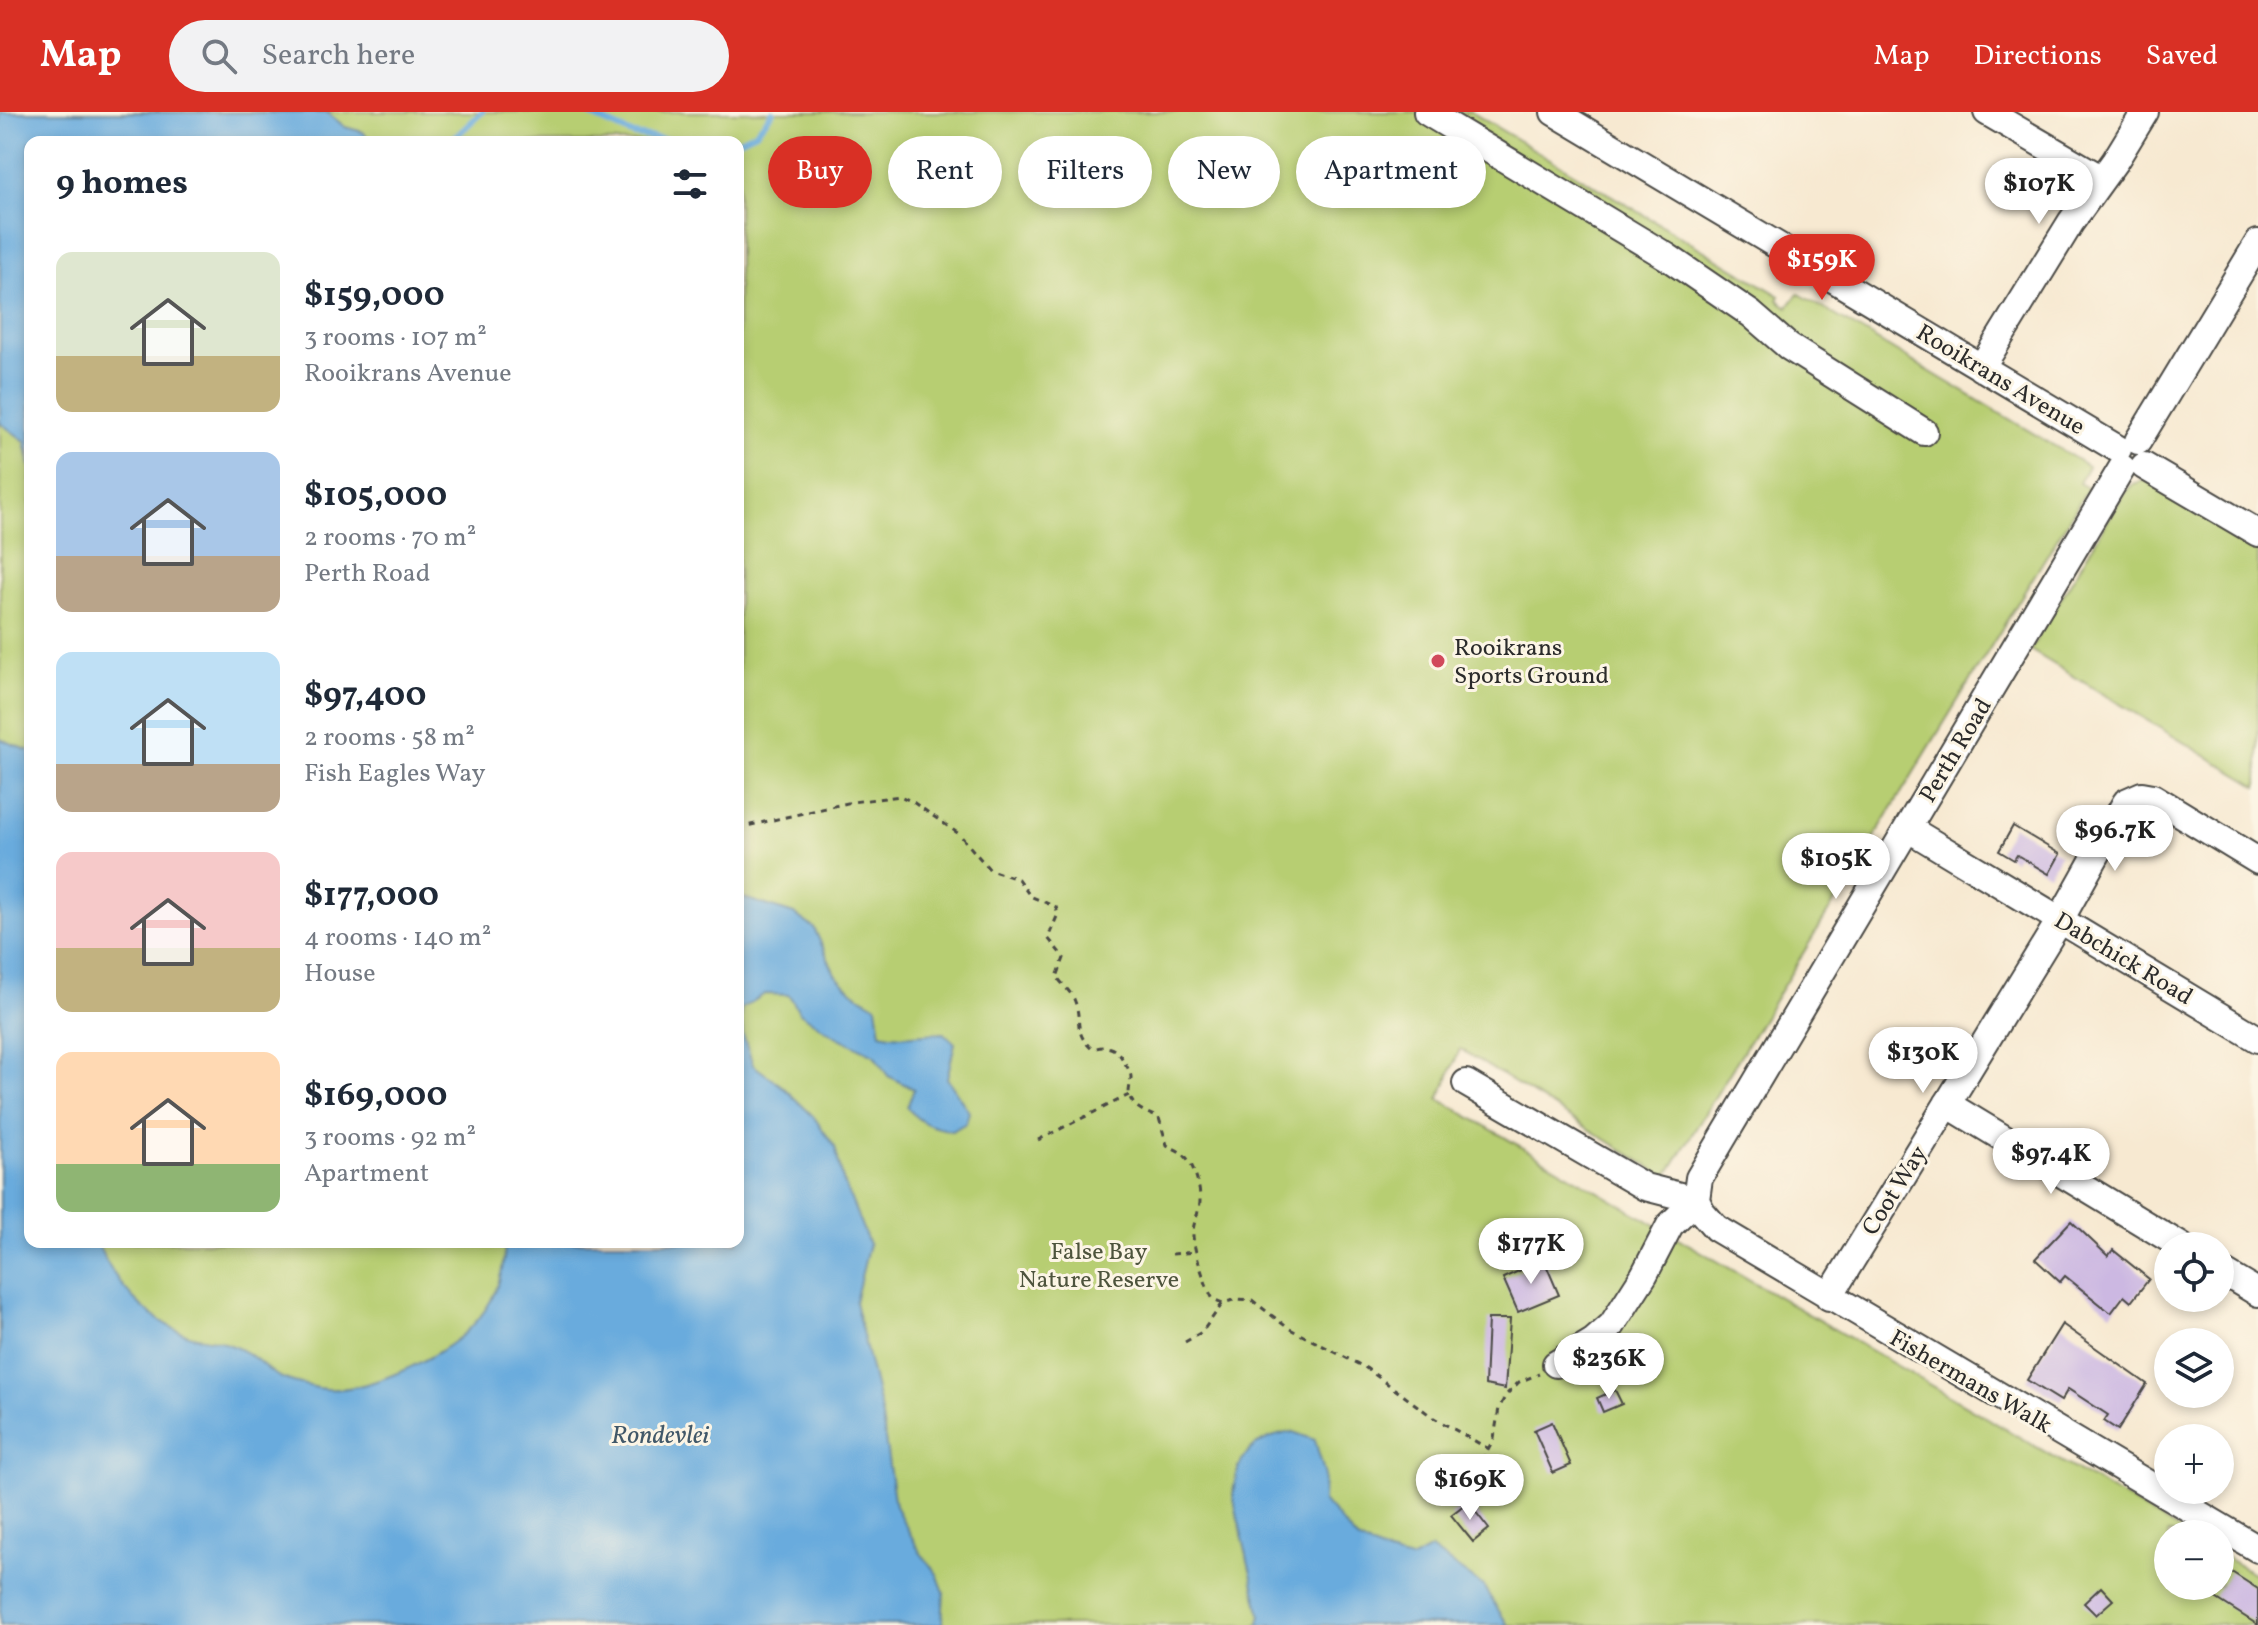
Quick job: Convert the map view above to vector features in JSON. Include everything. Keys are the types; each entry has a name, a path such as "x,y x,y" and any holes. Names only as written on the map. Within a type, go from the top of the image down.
{"street":[{"path":"1427,112 1666,256 1751,314 1789,347 1924,432"},
{"name":"Rooikrans Avenue","path":"1554,112 1583,119 1981,368 2258,533"},
{"path":"1987,112 2102,179"},
{"path":"1981,368 2071,222 2145,112"},
{"name":"Perth Road","path":"1696,1200 1699,1178 2258,243"},
{"name":"Coot Way","path":"1829,1297 2060,920 2126,802 2137,796 2153,797 2258,861"},
{"name":"Dabchick Road","path":"1909,829 2258,1039"},
{"path":"1466,1083 1645,1187 1696,1200"},
{"path":"1947,1104 2158,1232"},
{"path":"1556,1364 1594,1341 1612,1325 1644,1275 1670,1225 1696,1200"},
{"name":"Fishermans Walk","path":"1696,1200 1716,1228 2258,1549"},
{"path":"2234,1278 2258,1293"}],"path":[{"path":"744,826 797,813 900,796 959,834 990,870 1018,879 1030,896 1056,907 1058,914 1048,938 1064,958 1057,977 1072,994 1079,1035 1092,1049 1115,1048 1131,1079 1129,1095 1136,1106 1159,1118 1167,1145 1184,1155 1196,1178 1201,1194 1193,1231 1208,1292 1216,1301 1223,1303 1243,1299 1254,1302 1288,1328 1366,1368 1434,1418 1489,1449"},
{"path":"1038,1140 1129,1095"},
{"path":"1172,1254 1196,1252"},
{"path":"1185,1342 1202,1332 1223,1303"},
{"path":"1465,1492 1494,1438 1499,1408 1506,1395 1519,1382 1556,1364"}],"green space":[{"name":"False Bay Nature Reserve","path":"0,112 1471,112 1780,296 1778,300 1788,307 1798,293 2088,466 2079,483 2088,488 1666,1177 1460,1049 1439,1099 2162,1520 2154,1520 2154,1600 2234,1600 2234,1562 2258,1576 2258,1625 0,1625"},
{"path":"2146,480 2258,544 2258,787 2030,650 2125,492 2133,484"}],"water":[{"path":"0,112 328,113 345,127 367,136 24,136 24,440 0,423"},
{"name":"Rondevlei","path":"0,739 24,749 24,1248 100,1248 122,1285 146,1310 174,1329 235,1347 274,1374 291,1381 337,1389 395,1374 438,1353 456,1340 486,1309 496,1290 504,1248 744,1248 744,1038 753,1065 782,1086 813,1116 835,1147 843,1180 869,1244 855,1302 881,1411 895,1506 920,1552 937,1574 944,1592 942,1625 0,1625"},
{"name":"Rondevlei","path":"744,898 794,914 814,928 835,974 853,992 877,1006 881,1033 904,1036 944,1033 955,1043 947,1078 969,1112 966,1123 952,1131 922,1121 907,1107 914,1089 888,1076 874,1055 837,1037 800,1013 789,995 765,994 744,1007"},
{"path":"1293,1432 1315,1440 1324,1472 1323,1501 1357,1540 1411,1560 1431,1549 1483,1586 1508,1625 1258,1625 1261,1616 1233,1496 1235,1482 1243,1459 1257,1444"}],"building":[{"path":"2013,826 2060,854 2049,874 2017,855 2014,860 1999,851"},
{"path":"2071,1221 2108,1256 2113,1250 2149,1279 2131,1302 2124,1296 2111,1313 2065,1276 2060,1282 2035,1259"},
{"path":"1544,1260 1559,1295 1518,1312 1503,1278"},
{"path":"1488,1319 1510,1319 1505,1389 1485,1385"},
{"path":"2062,1324 2147,1384 2118,1430 2104,1421 2108,1415 2068,1389 2061,1401 2027,1380"},
{"path":"1615,1390 1622,1404 1603,1412 1597,1398"},
{"path":"1552,1422 1571,1465 1553,1473 1534,1430"},
{"path":"1468,1502 1489,1529 1473,1542 1451,1515"},
{"path":"2234,1574 2258,1589 2258,1625 2219,1600 2234,1600"},
{"path":"2101,1587 2113,1600 2096,1615 2084,1603"}],"waterway":[{"path":"456,136 482,112"},
{"path":"583,112 641,136"},
{"path":"744,138 756,132 773,112"}],"place":[{"name":"Rooikrans Sports Ground","path":"1438,661"}]}
